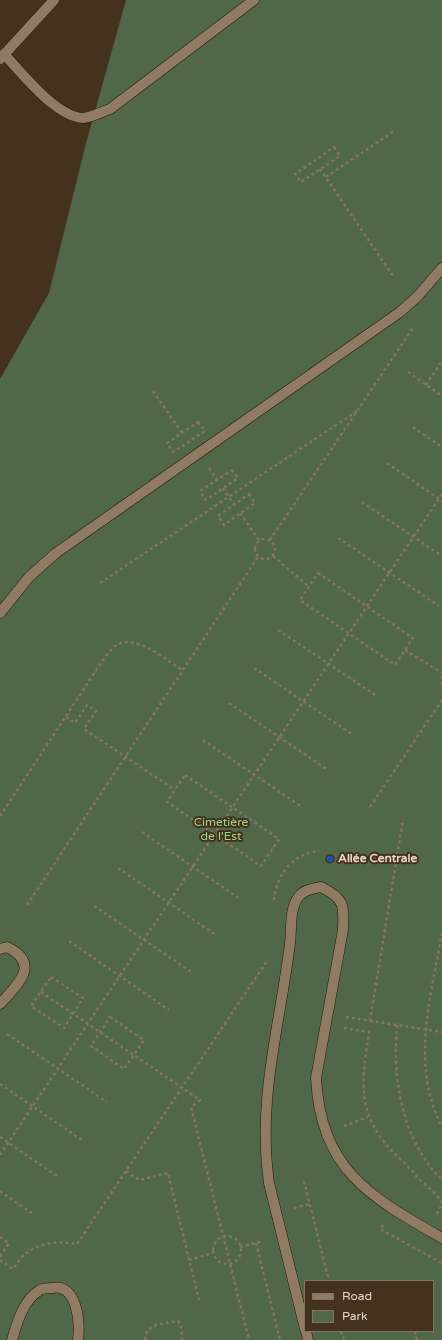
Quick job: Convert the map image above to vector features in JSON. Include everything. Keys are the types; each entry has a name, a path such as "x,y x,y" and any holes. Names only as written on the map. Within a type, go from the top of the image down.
{"street":[{"path":"54,0 2,56 40,93 59,109 84,118 110,109 254,0"},
{"path":"0,613 30,577 56,553 400,312 417,297 442,268"},
{"path":"304,1326 282,1236 266,1161 268,1082 290,943 293,909 300,895 312,888 321,887 339,898 344,910 343,930 316,1078 320,1114 333,1150 352,1176 370,1194 391,1209 442,1238"},
{"path":"0,949 7,947 17,952 24,961 25,971 18,983 0,1004"},
{"path":"12,1340 17,1322 26,1304 40,1290 56,1287 66,1292 75,1304 80,1323 78,1340"}],"path":[{"path":"326,177 394,131"},
{"path":"334,147 340,156 320,169 300,182 294,174 334,147"},
{"path":"320,169 393,276"},
{"path":"270,540 419,318 421,309 417,297"},
{"path":"426,385 442,361"},
{"path":"408,372 442,396"},
{"path":"152,391 182,433"},
{"path":"100,583 357,411"},
{"path":"413,427 442,447"},
{"path":"387,463 442,501"},
{"path":"232,470 238,478 223,488 206,500 200,491 232,470"},
{"path":"223,488 234,505"},
{"path":"249,494 255,503 240,513 224,525 218,516 249,494"},
{"path":"0,1154 442,494"},
{"path":"362,502 442,556"},
{"path":"240,513 259,540"},
{"path":"338,538 439,606"},
{"path":"259,540 270,540"},
{"path":"259,540 254,548 258,557 265,560 273,556 275,548 270,540"},
{"path":"273,556 309,587"},
{"path":"27,905 258,557"},
{"path":"318,573 367,606 413,638 395,665 300,600 318,573"},
{"path":"278,630 377,696"},
{"path":"0,816 99,666 117,644 127,641 143,646 183,671"},
{"path":"405,650 442,674 442,687"},
{"path":"254,668 353,735"},
{"path":"370,807 442,700"},
{"path":"229,703 328,770"},
{"path":"66,717 76,723 87,705 92,708 96,711 84,729 175,790"},
{"path":"203,740 302,807"},
{"path":"185,775 232,807 279,839 261,866 167,802 185,775"},
{"path":"370,1020 403,819"},
{"path":"142,832 240,899"},
{"path":"274,907 279,880 285,870 293,861 311,852 319,851"},
{"path":"118,868 216,935"},
{"path":"94,906 193,973"},
{"path":"442,933 425,1029 424,1053 430,1096 442,1127"},
{"path":"69,941 169,1010"},
{"path":"0,1260 13,1269 25,1254 41,1246 64,1242 77,1244 269,957"},
{"path":"51,977 83,998 73,1014 64,1028 31,1006 51,977"},
{"path":"41,992 200,1100 191,1107 249,1340"},
{"path":"327,1014 442,1032"},
{"path":"110,1017 144,1040 134,1055 124,1069 91,1046 110,1017"},
{"path":"397,1025 394,1053 396,1078 401,1105 410,1131 434,1173 442,1180"},
{"path":"342,1034 343,1028 369,1032 362,1085 368,1117 375,1130 391,1150 409,1166 442,1204 436,1216 430,1213"},
{"path":"7,1034 106,1102"},
{"path":"0,1084 82,1140"},
{"path":"342,1127 368,1117"},
{"path":"340,1121 344,1132"},
{"path":"0,1137 57,1176"},
{"path":"126,1170 139,1180 168,1173 199,1300"},
{"path":"304,1181 329,1280"},
{"path":"0,1192 33,1214"},
{"path":"240,1247 282,1236"},
{"path":"0,1237 9,1243 0,1257"},
{"path":"223,1237 236,1240 240,1247 237,1259 230,1264 218,1261 213,1253 214,1245 223,1237"},
{"path":"256,1243 280,1340"},
{"path":"189,1260 213,1253"},
{"path":"145,1340 147,1331 156,1325 178,1320 181,1326 182,1340"}],"green space":[{"name":"Cimetière de l'Est","path":"126,0 442,0 442,1340 0,1340 0,379 49,293 85,147"}],"place":[{"name":"Allée Centrale","path":"330,859"}]}
